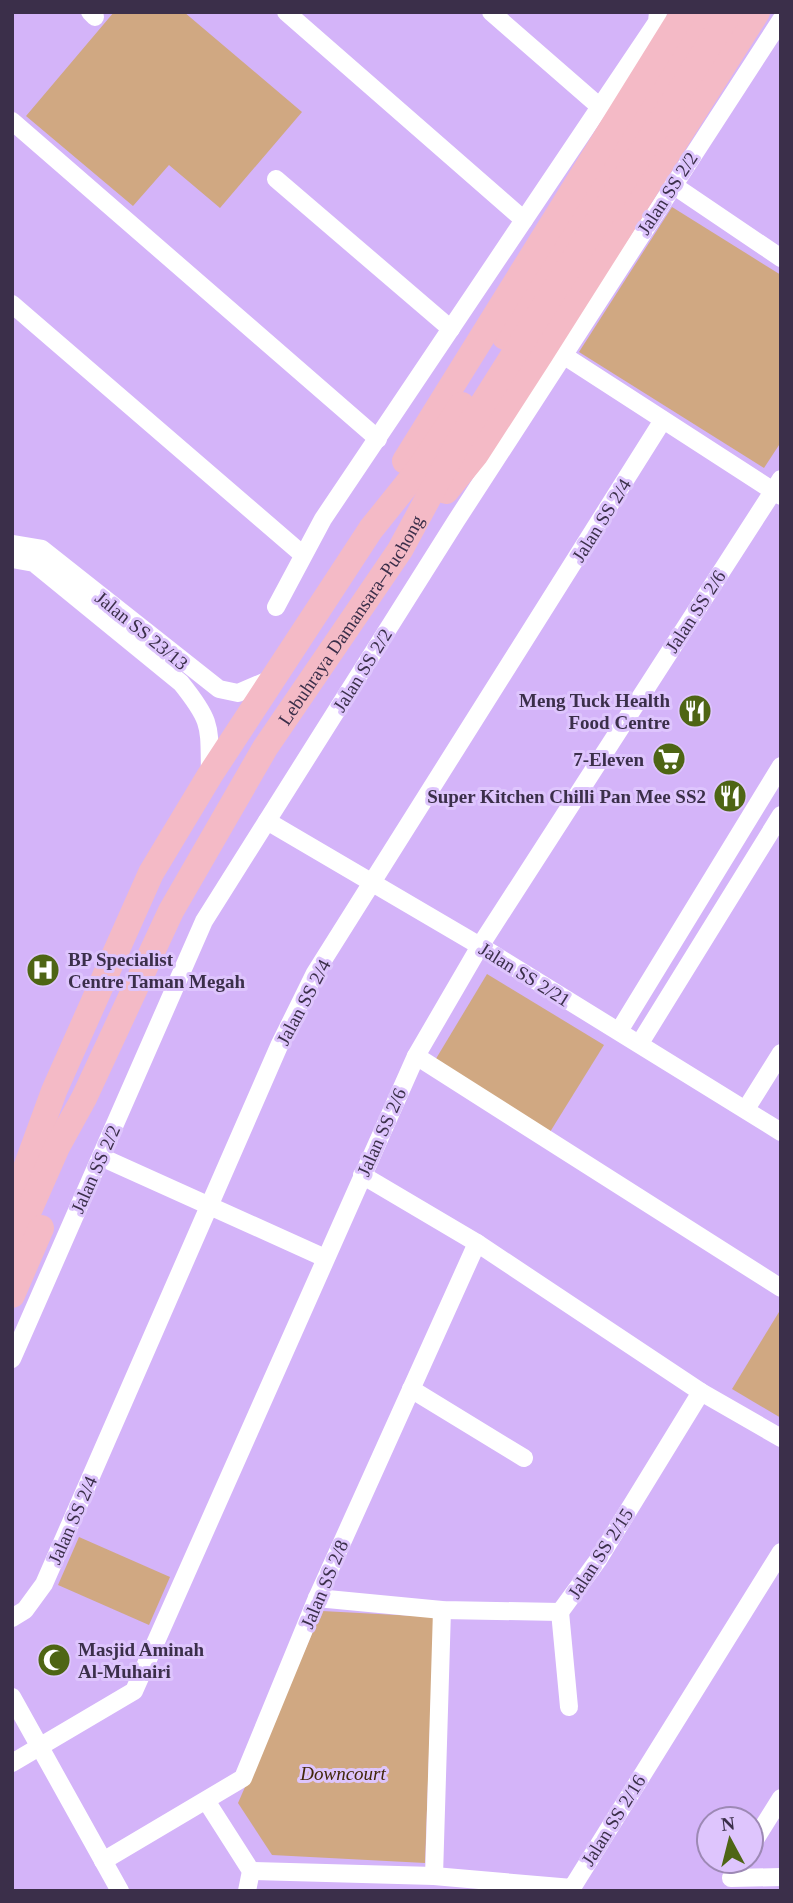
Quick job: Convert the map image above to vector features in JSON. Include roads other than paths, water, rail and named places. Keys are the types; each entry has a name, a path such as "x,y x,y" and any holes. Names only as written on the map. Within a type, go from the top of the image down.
{"highway":[{"path":"371,529 404,462 466,359 684,12"},
{"name":"Lebuhraya Damansara–Puchong","path":"19,1211 85,1098 185,888 265,748 400,550 499,365 708,12"},
{"name":"Lebuhraya Damansara–Puchong","path":"12,1249 19,1211 54,1091 151,873 210,775 371,529 499,365 730,12"},
{"path":"400,550 476,454 757,12"},
{"path":"12,1155 25,1125 54,1091"},
{"path":"12,1295 73,1154 85,1098"}],"street":[{"path":"286,12 524,220"},
{"path":"491,12 600,107"},
{"path":"276,607 302,554 657,22 659,12"},
{"name":"Jalan SS 2/2","path":"12,1359 204,921 563,355 781,20"},
{"path":"12,121 378,439"},
{"path":"276,179 451,329"},
{"path":"673,185 781,258"},
{"path":"12,304 302,554"},
{"path":"563,355 663,420 778,488"},
{"name":"Jalan SS 2/4","path":"12,1618 25,1610 44,1584 285,1034 316,973 663,420"},
{"name":"Jalan SS 2/6","path":"12,1763 134,1691 416,1056 480,946 778,488"},
{"name":"Jalan SS 23/13","path":"12,544 42,549 219,689 238,693 277,675"},
{"name":"Jalan SS 23/13","path":"12,559 34,563 181,684 200,707 210,726 210,775"},
{"path":"618,1031 781,766"},
{"path":"640,1043 781,816"},
{"name":"Jalan SS 2/21","path":"267,821 480,946 781,1132"},
{"path":"746,1109 781,1053"},
{"path":"416,1056 781,1288"},
{"path":"100,1157 326,1258"},
{"path":"362,1175 477,1243 701,1392 781,1438"},
{"name":"Jalan SS 2/8","path":"103,1861 243,1778 317,1598 477,1243"},
{"path":"411,1389 524,1458"},
{"name":"Jalan SS 2/15","path":"317,1598 442,1610 560,1612 598,1560 701,1392"},
{"name":"Jalan SS 2/16","path":"251,1871 434,1876 572,1888 781,1552"},
{"path":"434,1876 442,1610"},
{"path":"560,1612 569,1707"},
{"path":"12,1697 120,1891"},
{"path":"765,1824 781,1798"},
{"path":"207,1801 251,1871 247,1891"},
{"path":"733,1875 731,1878 781,1877"}],"place":[{"name":"Meng Tuck Health Food Centre","path":"695,711"},
{"name":"7-Eleven","path":"669,759"},
{"name":"Super Kitchen Chilli Pan Mee SS2","path":"730,796"},
{"name":"BP Specialist Centre Taman Megah","path":"43,970"},
{"name":"Masjid Aminah Al-Muhairi","path":"54,1660"}],"park label":[{"name":"Downcourt","path":"343,1773"}]}
